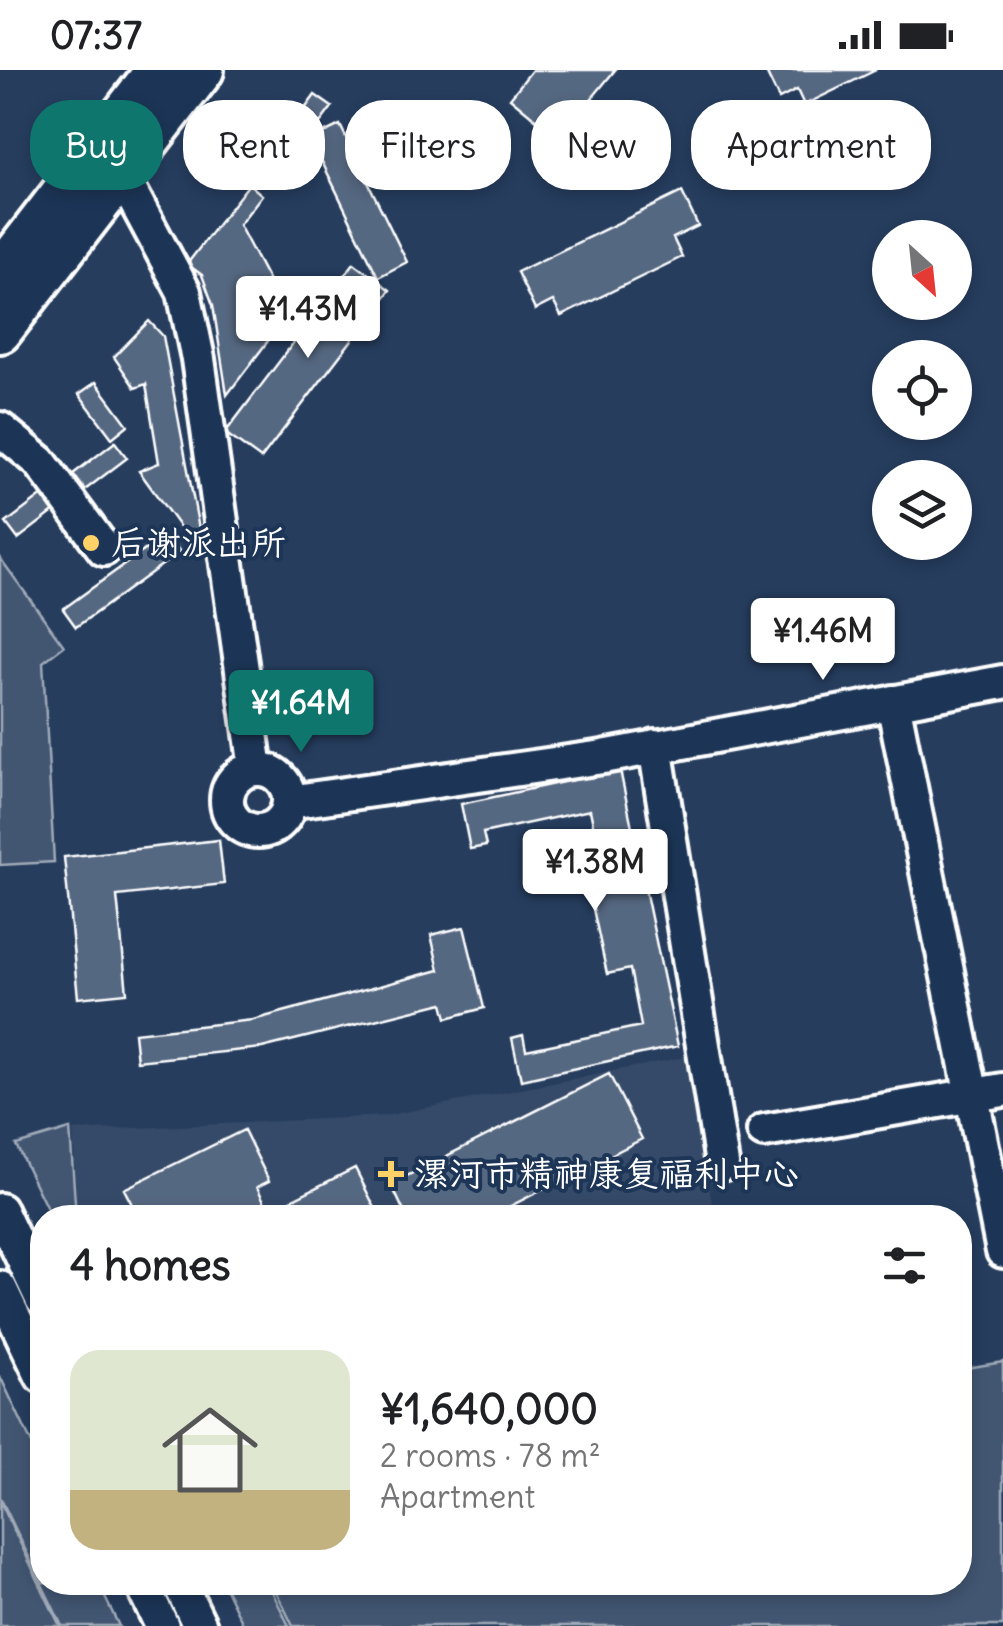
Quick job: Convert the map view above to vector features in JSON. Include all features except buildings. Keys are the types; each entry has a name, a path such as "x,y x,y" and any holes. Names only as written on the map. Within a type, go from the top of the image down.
{"main road":[{"path":"0,275 158,70"},
{"path":"163,122 202,70"},
{"path":"0,331 111,190"}],"street":[{"path":"129,190 184,292 198,359 256,769"},
{"path":"0,428 40,462 104,549"},
{"path":"290,802 603,757 1003,682"},
{"path":"894,702 988,1093 1003,1252"},
{"path":"654,746 722,1164"},
{"path":"256,769 266,770 284,782 290,802 282,821 264,831 244,829 226,805 230,786 245,771 256,769"},
{"path":"764,1131 988,1093"},
{"path":"0,1210 30,1273"},
{"path":"0,1288 30,1351"},
{"path":"148,1595 162,1626"},
{"path":"185,1595 200,1626"}],"shaded area":[{"path":"0,558 64,646 43,662 54,862 0,865"},
{"name":"漯河市精神康复福利中心","path":"689,1056 712,1205 76,1205 73,1131 384,1116"},
{"path":"70,1129 75,1205 45,1205 16,1145"},
{"path":"1003,1362 1003,1626 293,1626 278,1595 972,1595 972,1367"},
{"path":"0,1376 30,1440 30,1559 0,1497"},
{"path":"0,1501 30,1564 30,1595 45,1595 60,1626 0,1626"},
{"path":"47,1595 104,1595 119,1626 62,1626"},
{"path":"229,1595 274,1595 289,1626 244,1626"}],"place":[{"name":"后谢派出所","path":"91,543"},
{"name":"漯河市精神康复福利中心","path":"391,1174"}]}
